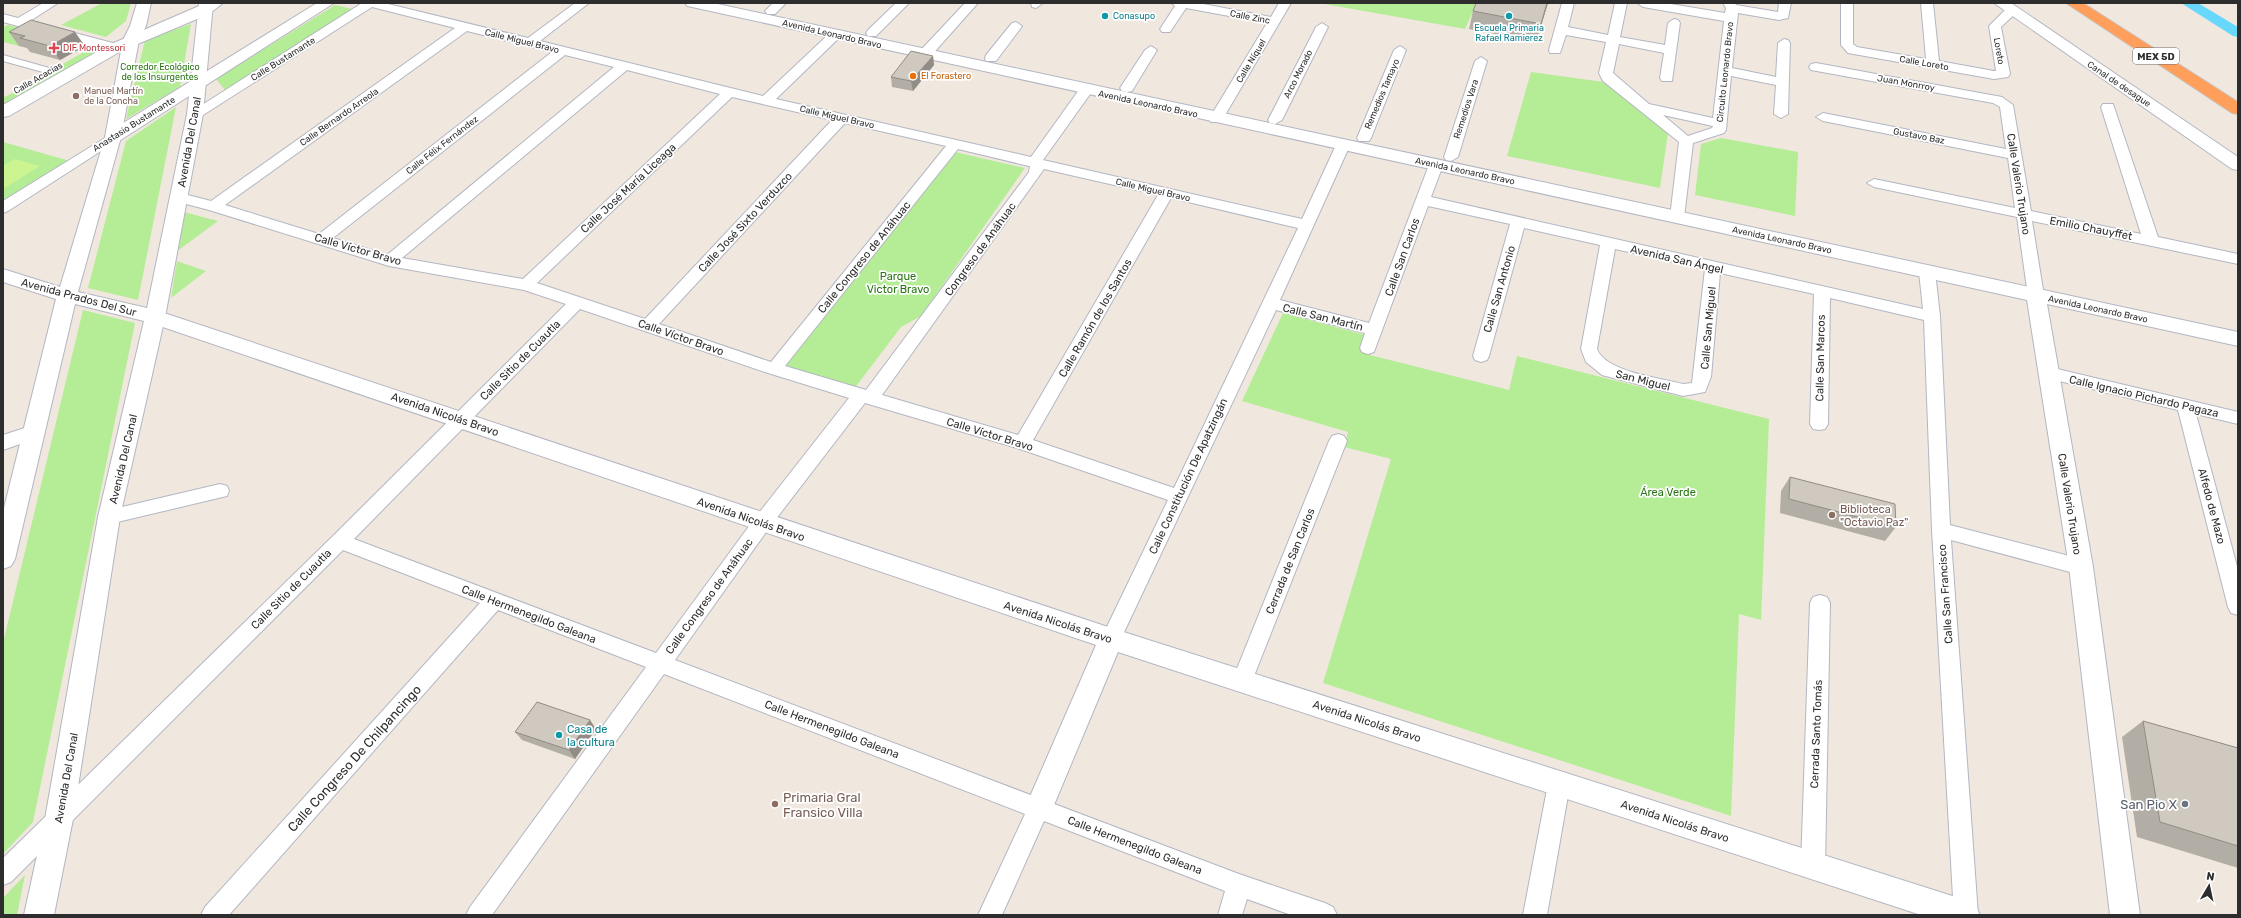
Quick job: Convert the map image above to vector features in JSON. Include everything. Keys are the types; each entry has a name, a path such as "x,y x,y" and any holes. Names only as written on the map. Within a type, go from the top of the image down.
{"highway":[{"name":"MEX 5D","path":"2073,3 2238,109"},
{"name":"MEX 5D","path":"2095,3 2238,94"}],"street":[{"path":"9,21 52,3"},
{"path":"3,559 67,296 113,137 134,33 144,3"},
{"name":"Anastasio Bustamante","path":"3,208 327,3"},
{"name":"Calle Miguel Bravo","path":"369,3 766,101 1307,225"},
{"name":"Calle Bustamante","path":"195,114 369,3"},
{"path":"531,42 584,3"},
{"name":"Avenida Leonardo Bravo","path":"734,3 776,7 929,50 1086,90 1219,114 1275,120 1364,138 1678,210 2036,289 2238,339"},
{"path":"872,33 903,3"},
{"path":"929,50 972,3"},
{"path":"1166,29 1181,3"},
{"name":"Calle Zinc","path":"1181,3 1216,6 1274,22"},
{"name":"Calle Níquel","path":"1219,114 1285,3"},
{"path":"1555,50 1568,3"},
{"path":"1621,3 1606,73 1608,78 1686,142 1678,210"},
{"path":"1643,3 1731,10 1779,16 1784,15 1785,3"},
{"name":"Calle Loreto","path":"1847,3 1847,45 1853,50 1994,75 2003,74"},
{"path":"1927,3 1933,64"},
{"name":"Avenida Leonardo Bravo","path":"701,4 836,34 929,50 991,58 1128,88 1219,114 1343,145 1436,165 1678,210 1927,272 2036,289 2238,326"},
{"path":"134,33 204,5"},
{"name":"Avenida Del Canal","path":"39,915 59,818 110,517 180,198 199,84 204,5"},
{"name":"Loreto","path":"2003,74 1994,26 2006,7"},
{"name":"Canal de desague","path":"2006,7 2238,165"},
{"name":"Circuito Leonardo Bravo","path":"1686,142 1719,130 1731,10"},
{"path":"9,21 115,48"},
{"path":"1667,78 1674,23"},
{"path":"991,58 1016,26"},
{"name":"Calle Bernardo Arreola","path":"213,206 465,27"},
{"name":"Arco Morado","path":"1275,120 1322,27"},
{"path":"1561,30 1670,50"},
{"name":"Calle Acacias","path":"3,98 98,43 134,33"},
{"name":"Calle Acacias","path":"3,112 115,48 134,33"},
{"path":"766,101 836,34"},
{"path":"1781,114 1784,43"},
{"name":"Calle Félix Fernández","path":"322,239 563,50"},
{"path":"1128,88 1151,50"},
{"name":"Remedios Tamayo","path":"1364,138 1400,50"},
{"path":"3,58 50,71"},
{"name":"Remedios Vara","path":"1451,157 1481,61"},
{"path":"389,261 624,66"},
{"name":"Juan Monrroy","path":"1816,67 1997,100"},
{"path":"1725,72 1782,82"},
{"path":"1036,163 1086,90"},
{"name":"Calle José María Liceaga","path":"526,285 729,92"},
{"name":"Calle Valerio Trujano","path":"1997,100 2006,105 2015,155 2081,568 2125,915"},
{"path":"2108,107 2151,240"},
{"path":"1644,108 1719,123"},
{"name":"Gustavo Baz","path":"1822,117 2015,155"},
{"name":"Calle José Sixto Verduzco","path":"649,325 842,118"},
{"name":"Calle Congreso de Anáhuac","path":"774,369 955,144"},
{"name":"Calle Constitución De Apatzingán","path":"1039,808 1111,639 1177,496 1271,304 1343,145"},
{"name":"Congreso de Anáhuac","path":"922,329 1036,172 1036,163"},
{"name":"Calle San Carlos","path":"1368,348 1436,165"},
{"name":"Emilio Chauyffet","path":"1874,183 2238,259"},
{"name":"Calle Ramón de los Santos","path":"1022,443 1167,193"},
{"name":"Calle Víctor Bravo","path":"180,198 213,206 389,261 526,285 649,325 774,369 1022,443 1177,496"},
{"name":"Avenida San Ángel","path":"1424,200 1932,316"},
{"name":"Calle San Antonio","path":"1481,356 1518,222"},
{"name":"San Miguel","path":"1608,243 1589,349 1592,358 1608,371 1683,390 1699,388"},
{"name":"Calle San Miguel","path":"1699,388 1704,377 1713,266"},
{"name":"Calle San Francisco","path":"1927,272 1932,316 1941,530 1966,915"},
{"name":"Avenida Prados Del Sur","path":"3,275 67,296 155,317"},
{"name":"Calle San Marcos","path":"1819,424 1822,291"},
{"name":"Calle Sitio de Cuautla","path":"3,874 340,541 578,302"},
{"name":"Calle San Martín","path":"1271,304 1375,330"},
{"name":"Avenida Nicolás Bravo","path":"155,317 462,419 762,523 1111,639 1966,915"},
{"name":"Calle Congreso de Anáhuac","path":"478,915 762,523 863,396 901,338 911,329 922,329"},
{"name":"Calle Ignacio Pichardo Pagaza","path":"2049,373 2238,418"},
{"name":"Alfedo de Mazo","path":"2185,406 2238,607"},
{"path":"3,443 34,432"},
{"name":"Cerrada de San Carlos","path":"1242,681 1338,441"},
{"path":"110,517 220,491"},
{"path":"1941,530 2081,568"},
{"name":"Calle Hermenegildo Galeana","path":"340,541 1239,885 1325,915"},
{"name":"Calle Congreso De Chilpancingo","path":"213,915 494,601"},
{"name":"Cerrada Santo Tomás","path":"1813,866 1820,603"},
{"path":"1535,915 1559,784"},
{"path":"990,915 1039,808"},
{"path":"1230,915 1239,885"}],"green space":[{"path":"102,3 131,3 126,21 106,37 61,25"},
{"path":"1319,3 1477,3 1465,29"},
{"path":"335,5 352,9 225,90 216,79"},
{"name":"Corredor Ecológico de los Insurgentes","path":"191,24 180,87 126,119 145,40"},
{"path":"8,25 43,33 19,46 3,42 3,27"},
{"path":"98,44 111,48 3,111 3,98"},
{"path":"1531,72 1604,82 1668,133 1660,188 1507,156"},
{"name":"Corredor Ecológico de los Insurgentes","path":"176,107 138,300 88,288 126,141"},
{"path":"1721,138 1798,152 1795,216 1695,195 1701,144"},
{"path":"3,142 70,161 3,204"},
{"name":"Parque Victor Bravo","path":"955,152 1025,168 921,316 901,327 854,389 781,367"},
{"path":"15,159 40,166 3,189 3,166"},
{"path":"180,211 218,221 172,255"},
{"path":"177,261 206,271 171,298"},
{"path":"83,310 135,323 33,822 3,854 3,643"},
{"name":"Área Verde","path":"1283,313 1373,337 1366,354 1509,390 1517,356 1769,419 1761,620 1739,614 1731,816 1323,683 1391,459 1344,447 1348,432 1242,401"},
{"path":"25,875 17,915 3,915 3,898"}],"building":[{"path":"1476,3 1547,3 1541,24 1473,11"},
{"path":"31,20 75,32 50,46 20,38 25,36 9,32"},
{"path":"911,51 933,56 911,81 891,77"},
{"path":"1790,477 1895,504 1896,527 1789,499"},
{"name":"Casa de la cultura","path":"537,702 590,720 569,750 515,732"},
{"name":"San Pio X","path":"2143,721 2238,748 2238,846 2160,822"}],"waterway":[{"path":"2188,3 2238,33"}],"place":[{"name":"Conasupo","path":"1105,16"},
{"name":"Escuela Primaria Rafael Ramierez","path":"1509,16"},
{"name":"DIF Montessori","path":"54,48"},
{"name":"El Forastero","path":"913,76"},
{"name":"Manuel Martín de la Concha","path":"76,96"},
{"name":"Biblioteca \"Octavio Paz\"","path":"1832,515"},
{"name":"Casa de la cultura","path":"559,735"},
{"name":"Primaria Gral Fransico Villa","path":"775,804"},
{"name":"San Pio X","path":"2185,804"}]}
